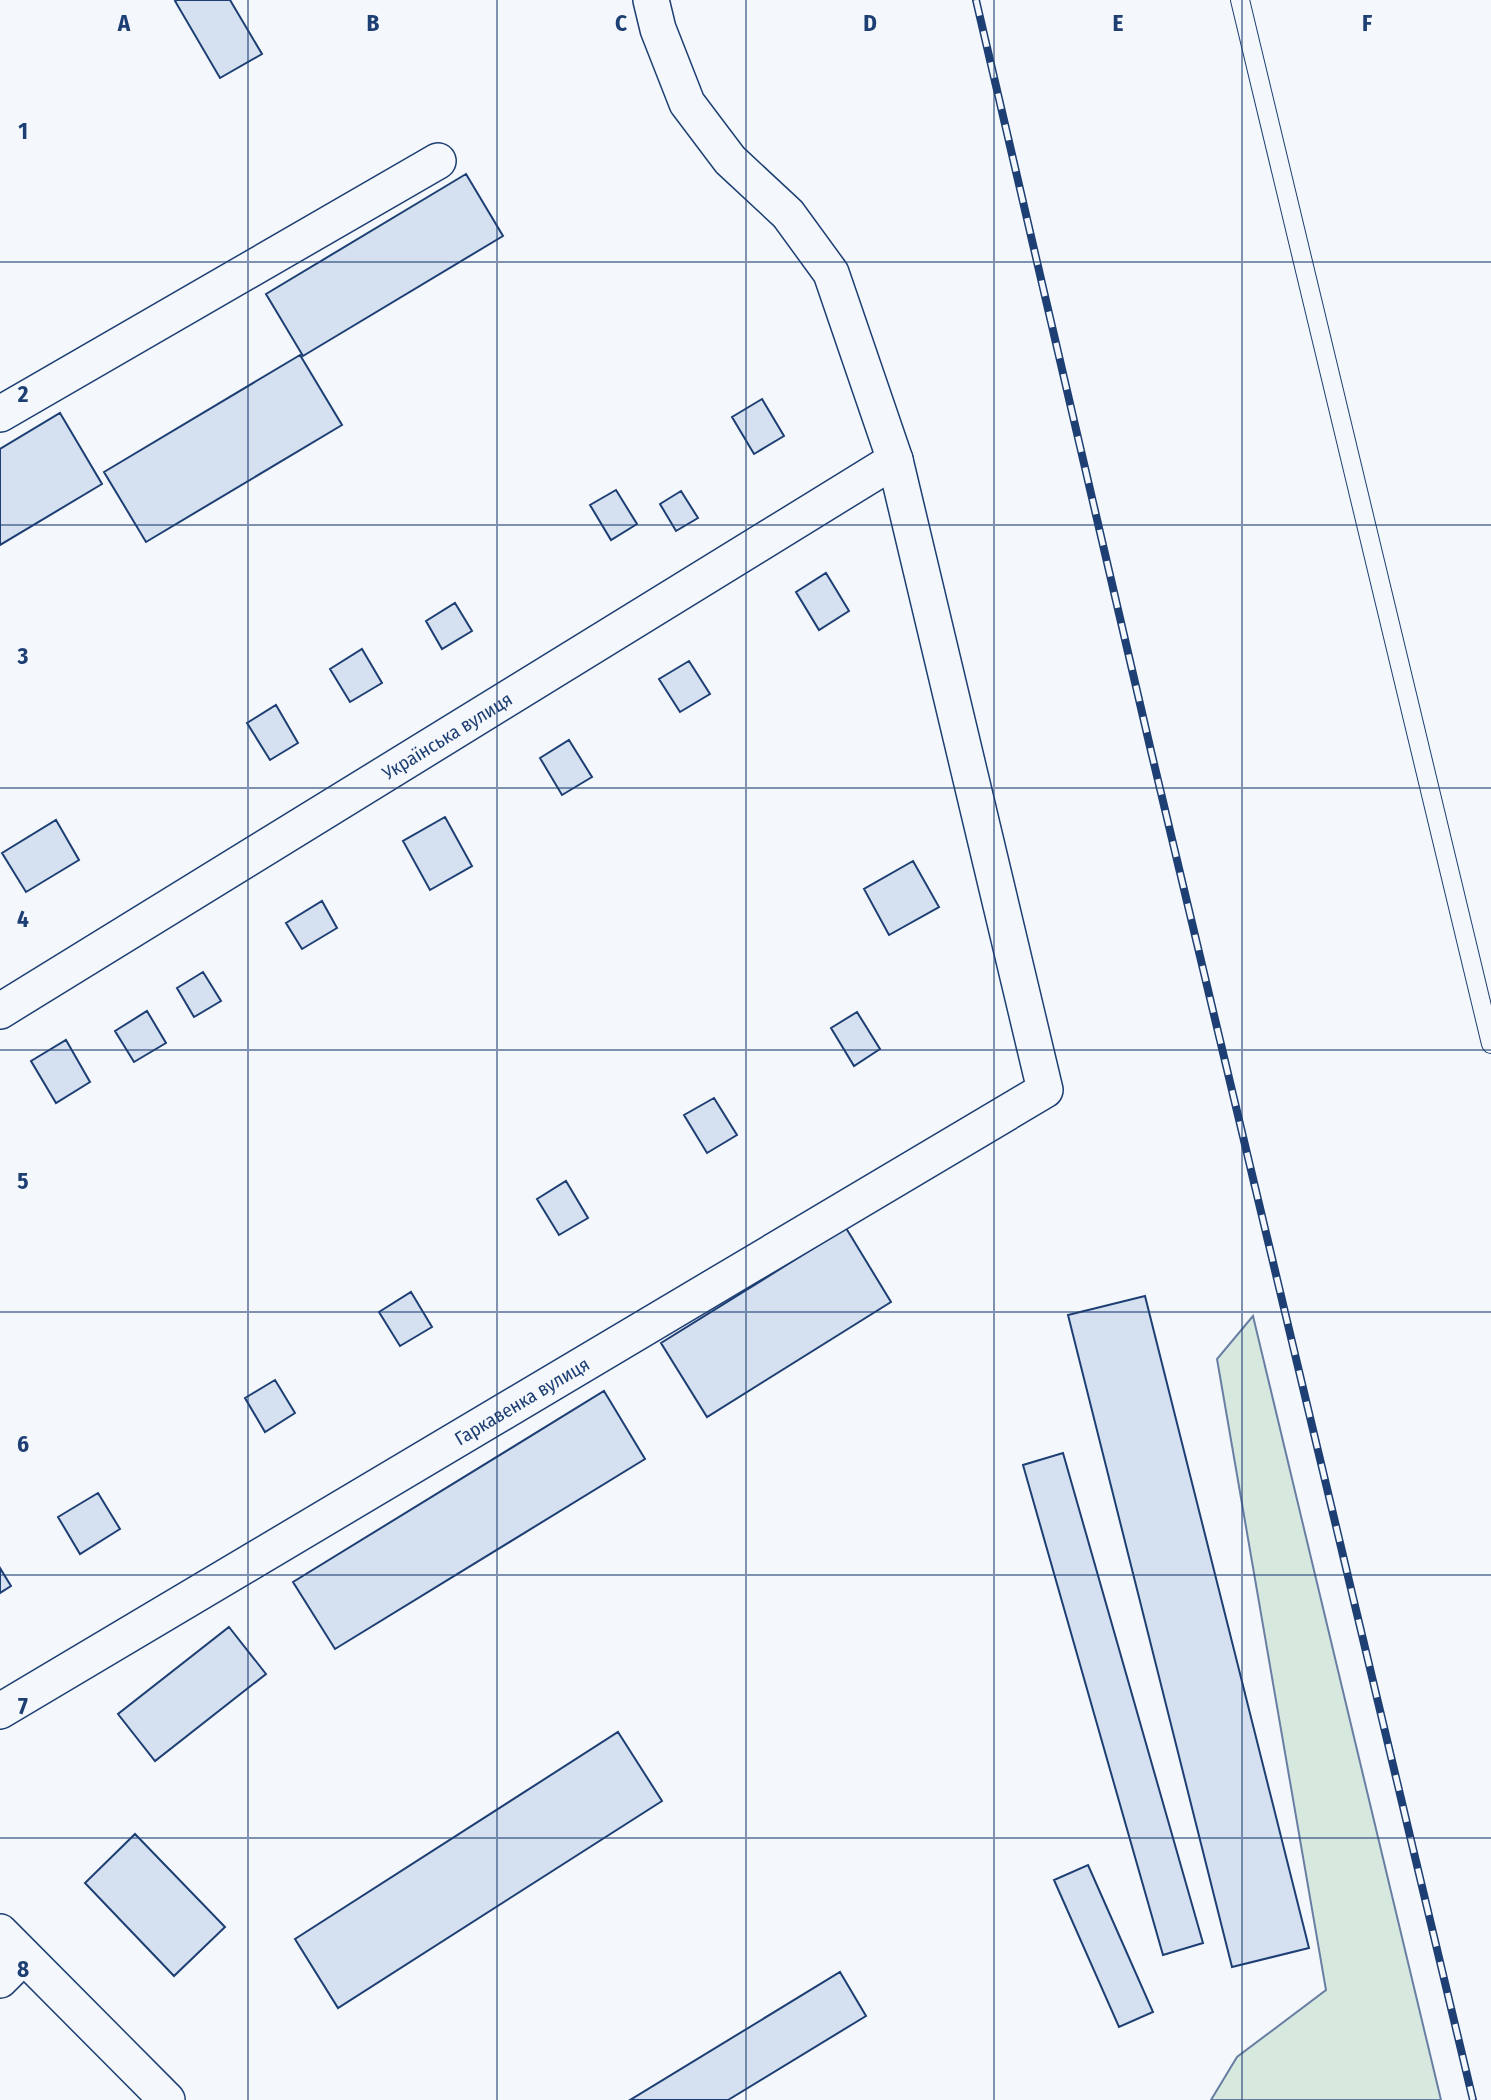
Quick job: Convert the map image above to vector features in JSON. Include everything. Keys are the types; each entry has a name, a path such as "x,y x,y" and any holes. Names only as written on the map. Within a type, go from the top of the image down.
{"street":[{"path":"651,0 658,29 687,103 730,160 788,214 831,274 895,460"},
{"path":"0,414 438,161"},
{"name":"Українська вулиця","path":"0,1011 895,460"},
{"name":"Гаркавенка вулиця","path":"0,1712 1045,1090 895,460"},
{"path":"8,1956 167,2100"}],"lane":[{"path":"1240,0 1491,1044"}],"shaded area":[{"path":"1253,1316 1441,2100 1211,2100 1237,2057 1326,1990 1217,1359"}],"building":[{"path":"230,0 262,54 220,78 175,1"},
{"path":"466,174 503,236 303,356 266,294"},
{"path":"300,355 342,425 146,542 104,472"},
{"path":"762,399 784,436 754,454 732,417"},
{"path":"60,413 102,484 0,545 0,449"},
{"path":"616,490 637,524 611,540 590,505"},
{"path":"681,491 698,518 676,531 660,504"},
{"path":"826,573 849,611 819,630 796,592"},
{"path":"455,603 472,631 442,649 426,621"},
{"path":"362,649 382,683 350,702 330,669"},
{"path":"689,661 710,694 680,712 659,679"},
{"path":"276,705 298,743 270,760 247,723"},
{"path":"569,740 592,777 562,795 540,758"},
{"path":"445,817 472,866 430,890 403,841"},
{"path":"56,820 79,860 26,892 2,853"},
{"path":"913,861 939,907 889,935 864,889"},
{"path":"322,901 337,928 302,949 286,923"},
{"path":"203,972 221,1001 194,1017 177,988"},
{"path":"147,1011 166,1043 134,1062 115,1031"},
{"path":"857,1012 880,1049 854,1066 831,1028"},
{"path":"66,1040 90,1082 56,1103 31,1061"},
{"path":"714,1098 737,1135 707,1153 684,1115"},
{"path":"566,1181 588,1218 559,1235 537,1199"},
{"path":"846,1228 891,1302 707,1417 661,1343"},
{"path":"411,1292 432,1327 400,1346 379,1312"},
{"path":"1145,1296 1309,1948 1232,1967 1068,1315"},
{"path":"275,1380 295,1413 265,1432 245,1398"},
{"path":"604,1391 645,1459 335,1649 293,1582"},
{"path":"1063,1453 1203,1943 1163,1955 1023,1465"},
{"path":"98,1493 120,1529 80,1554 58,1517"},
{"path":"0,1568 11,1586 0,1593"},
{"path":"229,1627 266,1674 155,1761 118,1714"},
{"path":"618,1732 662,1801 338,2008 295,1939"},
{"path":"135,1834 225,1927 174,1976 85,1883"},
{"path":"1088,1865 1153,2012 1119,2027 1054,1880"},
{"path":"840,1972 866,2016 728,2100 630,2100"}],"railway":[{"path":"976,0 1151,751 1473,2100"}]}
